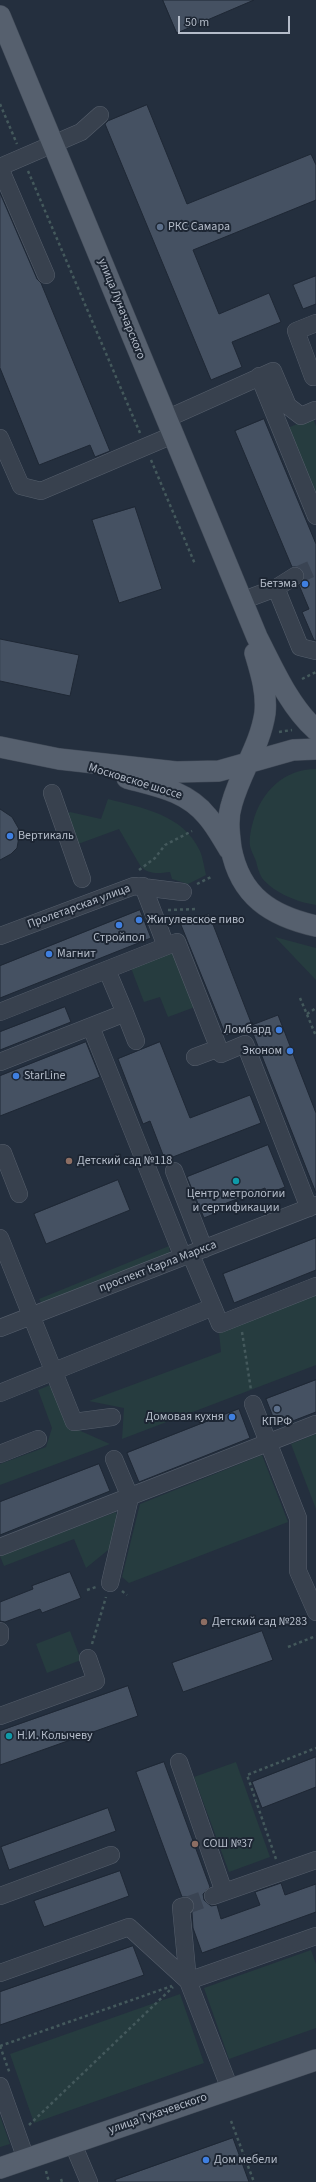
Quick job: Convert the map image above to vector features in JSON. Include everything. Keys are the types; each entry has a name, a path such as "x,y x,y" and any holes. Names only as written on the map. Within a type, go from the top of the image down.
{"main road":[{"name":"улица Луначарского","path":"0,16 241,601 257,637 283,685 303,716 316,730"},
{"name":"улица Луначарского","path":"241,601 264,685 266,701 261,728 249,762"},
{"name":"Московское шоссе","path":"0,747 60,759 179,793 192,800 207,816 232,854 244,885 264,906 281,915 316,926"},
{"name":"Московское шоссе","path":"60,759 176,772 219,771 292,750 316,749"},
{"name":"Московское шоссе","path":"232,854 229,814 249,762"},
{"name":"улица Тухачевского","path":"0,2168 316,2060"}],"street":[{"path":"46,275 0,168 53,143 81,132 100,115"},
{"path":"313,376 296,331 316,323"},
{"path":"0,438 21,486 42,491 146,446 169,427 259,376 273,370 288,406 301,416 315,410"},
{"path":"259,376 316,516"},
{"path":"241,601 276,588 295,576"},
{"path":"276,588 300,647 316,651"},
{"path":"52,793 82,879"},
{"path":"141,878 166,946"},
{"name":"Пролетарская улица","path":"0,936 134,886 141,878 183,892"},
{"path":"0,1012 177,942 221,1054 245,1044 312,1207"},
{"path":"107,970 136,1041"},
{"path":"0,1062 125,1013"},
{"path":"91,1027 193,1254 220,1324 316,1286"},
{"path":"195,1057 219,1048"},
{"path":"0,1155 3,1154 19,1194"},
{"path":"174,1171 193,1254"},
{"name":"проспект Карла Маркса","path":"0,1328 312,1207"},
{"path":"0,1238 74,1422 112,1417"},
{"path":"0,1393 213,1307"},
{"path":"253,1404 298,1518 298,1572 316,1612"},
{"path":"0,1547 316,1424"},
{"path":"0,1454 38,1439"},
{"path":"110,1583 130,1497 114,1459"},
{"path":"0,1716 96,1681 88,1658"},
{"path":"179,1762 219,1894 316,1860"},
{"path":"0,1896 111,1855"},
{"path":"185,1906 181,1907 188,1981 230,2089"},
{"path":"0,1973 129,1927 188,1981"},
{"path":"188,1981 315,1938"},
{"path":"0,2086 26,2159"},
{"path":"73,2144 89,2182"}],"path":[{"path":"0,104 195,564"},
{"path":"302,679 316,672"},
{"path":"141,878 165,845 192,831"},
{"path":"168,916 165,910 197,909"},
{"path":"300,998 316,1036"},
{"path":"307,1014 316,1008"},
{"path":"240,1316 253,1404"},
{"path":"88,1658 110,1583"},
{"path":"288,1647 316,1636"},
{"path":"281,1872 247,1775 316,1748"},
{"path":"0,2046 176,1985 29,2125"},
{"path":"230,2121 254,2182"}],"green space":[{"path":"313,418 316,426 316,500 287,428"},
{"path":"316,769 316,905 301,902 286,896 273,888 262,878 251,850 250,837 257,811 268,792 284,778 294,773"},
{"path":"108,799 160,814 183,829 193,839 200,851 206,875 188,884 172,879 170,872 155,873 144,870 119,829 78,844 66,815 70,812 101,819"},
{"path":"275,937 316,948 316,980"},
{"path":"174,952 195,1007 168,1017 160,997 144,1002 131,968"},
{"path":"169,1246 170,1255 43,1305 39,1299"},
{"path":"316,1294 316,1365 122,1439 124,1408 89,1401 221,1352 219,1333"},
{"path":"50,1385 67,1425 110,1444 0,1485 0,1464 46,1447 52,1428 38,1390"},
{"path":"316,1434 316,1509 291,1444"},
{"path":"262,1455 288,1522 129,1583 122,1577 140,1504"},
{"path":"116,1512 118,1519 113,1546 86,1568 74,1539 4,1566 0,1556"},
{"path":"70,1631 81,1660 47,1673 36,1644"},
{"path":"236,1762 270,1857 229,1872 194,1777"},
{"path":"311,1950 316,1964 316,2028 229,2059 204,1988"},
{"path":"180,1994 204,2063 34,2123 10,2054"},
{"path":"0,2116 10,2144 0,2147"}],"building":[{"path":"163,0 254,0 177,33"},
{"path":"147,105 187,204 311,154 316,165 316,200 193,250 219,314 269,293 281,322 232,342 242,367 211,380 105,124 108,121"},
{"path":"0,193 37,279 41,283 110,451 95,457 90,445 39,465 0,368"},
{"path":"316,276 316,304 303,309 293,285"},
{"path":"264,419 316,544 316,641 314,640 302,612 309,609 299,585 304,580 304,571 299,567 292,567 235,431"},
{"path":"135,507 162,589 119,603 92,520"},
{"path":"0,639 79,655 70,696 0,681"},
{"name":"Вертикаль","path":"0,809 12,817 20,831 17,848 11,854 0,860"},
{"path":"140,910 151,938 0,998 0,966"},
{"path":"209,914 252,1025 278,1015 316,1113 316,1193 250,1026 226,1036 181,925"},
{"path":"65,1007 71,1022 0,1050 0,1032"},
{"path":"86,1042 100,1077 0,1116 0,1076"},
{"path":"160,1042 190,1118 250,1095 261,1123 165,1160 150,1121 143,1124 118,1059"},
{"name":"Центр метрологии и сертификации","path":"268,1145 285,1187 267,1194 265,1188 219,1206 221,1211 204,1218 187,1177"},
{"path":"118,1180 130,1210 46,1244 34,1214"},
{"path":"316,1238 316,1270 234,1303 223,1274"},
{"path":"316,1380 316,1412 277,1427 266,1399"},
{"path":"239,1409 250,1438 139,1482 127,1453"},
{"path":"99,1464 110,1491 0,1535 0,1502"},
{"path":"70,1572 81,1598 42,1613 40,1609 5,1622 0,1621 0,1602 33,1589 32,1586"},
{"path":"262,1631 273,1660 183,1692 172,1663"},
{"path":"128,1686 138,1716 0,1765 0,1731"},
{"path":"316,1757 316,1787 262,1808 252,1782"},
{"path":"164,1762 210,1887 203,1894 204,1900 211,1906 217,1905 221,1919 260,1905 255,1892 281,1883 285,1895 316,1884 316,1912 202,1953 193,1928 192,1913 195,1903 188,1897 182,1897 136,1772"},
{"path":"108,1808 116,1831 9,1870 1,1847"},
{"path":"120,1871 129,1896 44,1927 34,1901"},
{"path":"133,1946 144,1975 0,2025 0,1992"},
{"name":"Дом мебели","path":"233,2138 249,2182 116,2182 115,2180"}],"tunnel":[{"path":"295,576 316,567"},
{"path":"185,1906 213,1896"}],"place":[{"name":"РКС Самара","path":"160,227"},
{"name":"Бетэма","path":"305,584"},
{"name":"Вертикаль","path":"10,836"},
{"name":"Жигулевское пиво","path":"139,920"},
{"name":"Стройпол","path":"119,925"},
{"name":"Магнит","path":"49,954"},
{"name":"Ломбард","path":"279,1030"},
{"name":"Эконом","path":"290,1051"},
{"name":"StarLine","path":"16,1076"},
{"name":"Детский сад №118","path":"69,1161"},
{"name":"Центр метрологии и сертификации","path":"236,1181"},
{"name":"КПРФ","path":"277,1409"},
{"name":"Домовая кухня","path":"232,1417"},
{"name":"Детский сад №283","path":"204,1622"},
{"name":"Н.И. Колычеву","path":"9,1736"},
{"name":"СОШ №37","path":"195,1844"},
{"name":"Дом мебели","path":"206,2160"}]}
